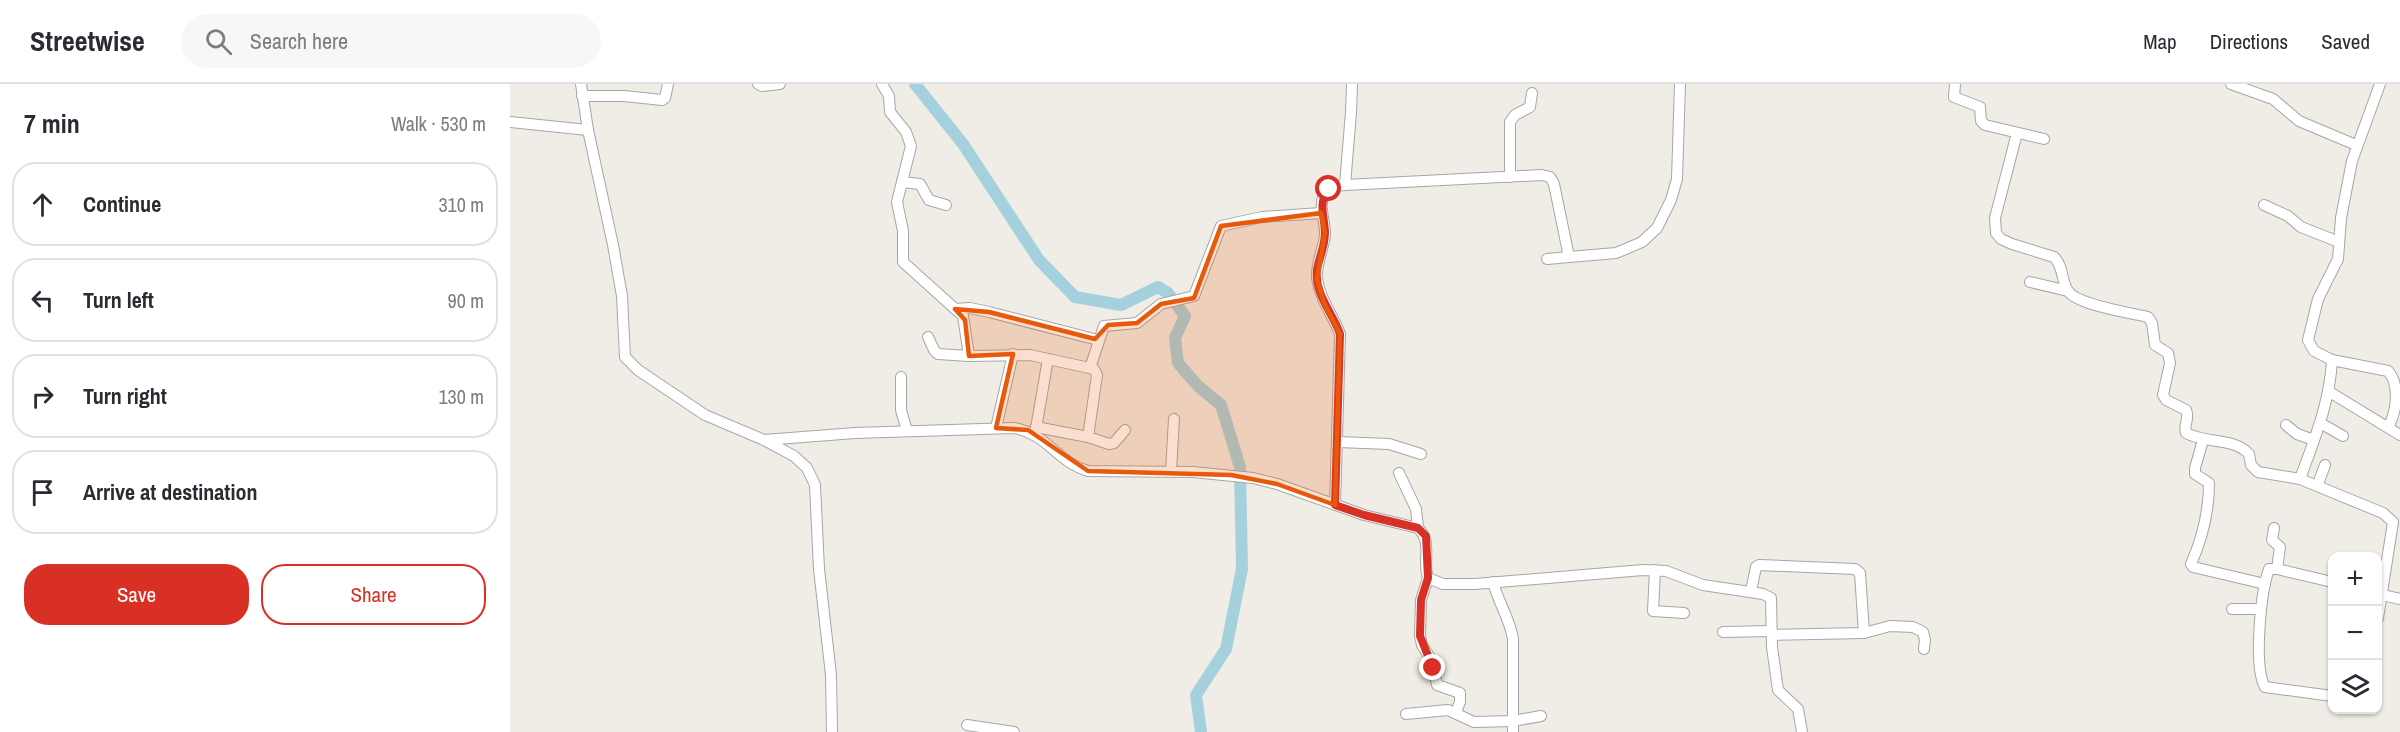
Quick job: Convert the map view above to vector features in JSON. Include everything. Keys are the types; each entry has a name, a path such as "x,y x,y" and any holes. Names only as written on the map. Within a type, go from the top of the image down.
{"street":[{"path":"581,84 588,130 622,296 626,357 638,370 705,415 764,440 801,460 815,485 819,569 831,675 832,732"},
{"path":"582,96 624,96 662,100 665,98 668,84"},
{"path":"758,84 762,86 780,84"},
{"path":"882,84 889,96 891,112 910,141 911,153 897,207 903,226 903,262 964,320 969,356"},
{"path":"1345,185 1352,112 1352,84"},
{"path":"1547,259 1616,253 1642,242 1657,228 1676,186 1680,84"},
{"path":"1955,84 1954,97 1980,107 1983,123 2017,134 2044,139"},
{"path":"2230,84 2273,99 2299,121 2356,145"},
{"path":"2380,84 2367,122 2356,145 2341,218 2338,259 2318,299 2308,340 2314,351 2332,360 2388,371 2395,377 2399,397 2398,408 2388,427"},
{"path":"1510,177 1510,122 1515,115 1530,108 1532,93"},
{"path":"510,122 588,130"},
{"path":"2017,134 1995,218 1996,233 2001,239 2012,244 2054,257 2059,262 2068,291"},
{"path":"1335,505 1340,334 1335,318 1324,303 1317,279 1325,233 1321,213 1324,194 1329,189 1345,185 1542,175 1550,177 1558,198 1569,257"},
{"path":"902,182 920,184 929,200 946,205"},
{"path":"2264,205 2288,216 2301,227 2339,242"},
{"path":"1090,368 1104,326 1141,321 1151,310 1172,301 1194,296 1221,226 1262,217 1321,213"},
{"path":"2030,282 2068,291 2078,300 2117,311 2148,316 2152,323 2155,345 2168,353 2170,363 2163,395 2166,400 2186,410 2188,418 2184,429 2186,433 2203,440 2232,443 2240,447 2250,454 2251,465 2258,472 2318,484 2383,513 2393,522 2382,579"},
{"path":"955,309 981,310 1098,340"},
{"path":"928,337 938,354 969,356 1013,354 1048,359 1096,371 1088,436"},
{"path":"996,428 1013,354"},
{"path":"1036,430 1048,359"},
{"path":"2300,479 2322,424 2332,360"},
{"path":"902,377 901,410 907,431"},
{"path":"2328,391 2400,435"},
{"path":"1171,471 1174,419"},
{"path":"2322,424 2343,436"},
{"path":"2286,425 2297,434 2314,440"},
{"path":"764,440 907,431 1014,428 1088,436 1109,444 1114,443 1125,430"},
{"path":"1036,430 1070,462 1088,471 1171,471 1252,478 1277,484 1364,515 1418,528"},
{"path":"2203,440 2195,474 2209,483 2209,490 2203,531 2191,564 2193,567 2265,584"},
{"path":"1338,442 1389,444 1421,454"},
{"path":"2318,484 2325,465"},
{"path":"1399,473 1416,509 1418,528 1426,540 1428,578 1421,600 1422,645 1432,661 1437,685 1460,693 1460,702 1456,712"},
{"path":"2274,528 2272,540 2280,547 2277,568"},
{"path":"1751,591 1756,567 1759,565 1856,569 1860,573 1864,633"},
{"path":"2328,581 2277,568 2269,569 2261,609 2261,670 2265,687 2328,695"},
{"path":"1428,578 1443,584 1655,570 1704,585 1751,591 1769,596 1771,598 1778,690 1798,709 1802,732"},
{"path":"1655,570 1653,611 1684,613"},
{"path":"1493,582 1498,602 1511,624 1513,727"},
{"path":"2382,595 2400,599"},
{"path":"2232,609 2261,609"},
{"path":"1723,632 1864,633 1890,626 1913,627 1921,630 1924,636 1924,649"},
{"path":"1406,714 1442,709 1456,712 1474,722 1513,727 1541,716"},
{"path":"967,725 1014,732"}],"highlighted area":[{"path":"1321,213 1325,233 1317,279 1324,303 1340,334 1335,505 1277,484 1231,475 1088,471 1028,430 996,428 1013,354 969,356 965,320 955,309 989,312 1095,339 1108,325 1137,323 1161,304 1194,298 1221,226"}],"waterway":[{"path":"915,84 963,144 1039,260 1075,297 1121,305 1158,287 1168,293 1185,316 1175,338 1178,363 1198,386 1221,405 1240,467 1242,569 1226,649 1196,695 1201,732"}],"route":[{"path":"1329,189 1324,194 1321,213 1325,233 1317,279 1324,303 1335,318 1340,334 1335,505 1378,519 1418,528 1426,536 1428,578 1421,600 1420,636 1433,668"}]}
